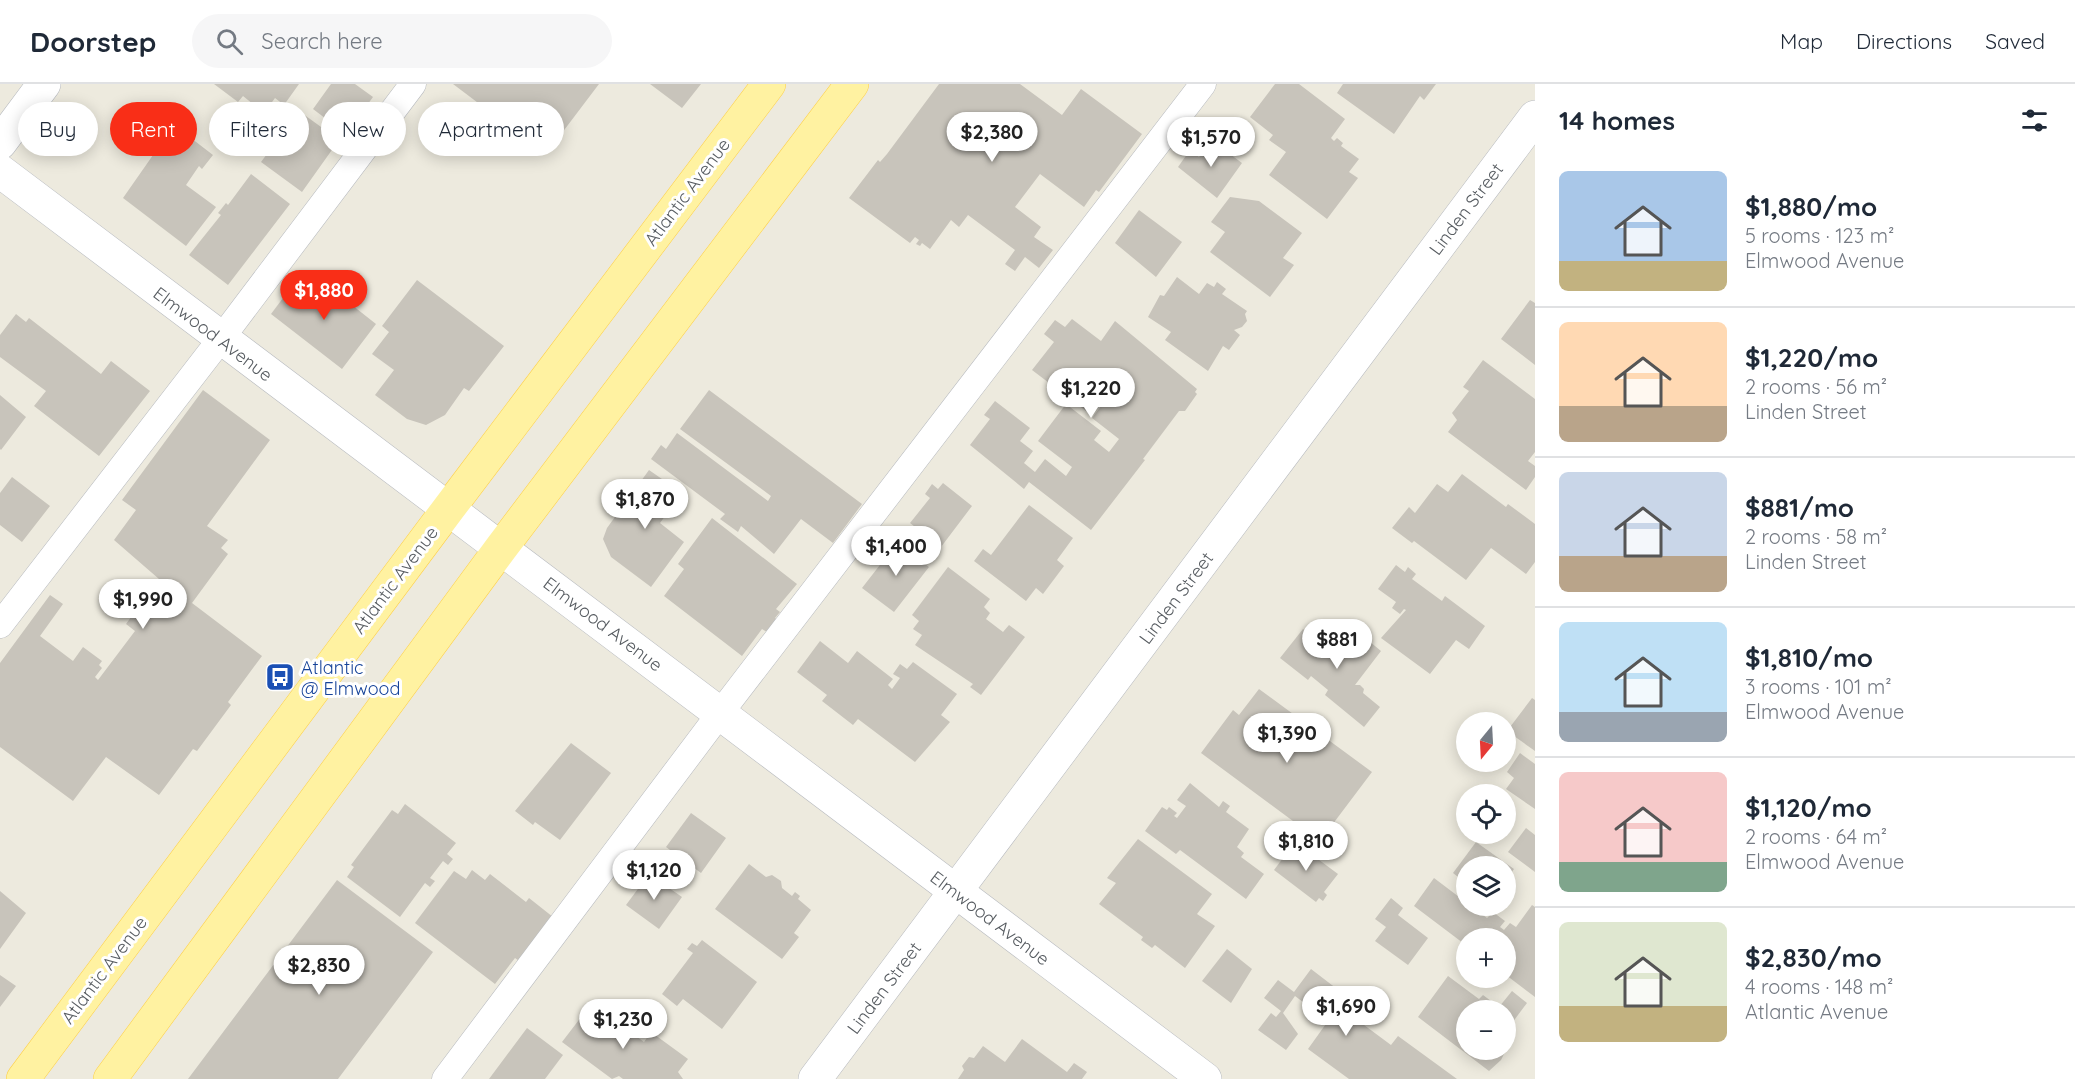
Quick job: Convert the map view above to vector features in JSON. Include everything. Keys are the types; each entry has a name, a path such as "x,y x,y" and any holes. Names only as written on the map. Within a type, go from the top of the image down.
{"main road":[{"name":"Atlantic Avenue","path":"23,1079 448,508 769,84"},
{"path":"110,1079 501,548 852,84"}],"street":[{"path":"0,143 44,84"},
{"name":"Linden Street","path":"816,1079 1535,117"},
{"name":"Elmwood Avenue","path":"0,171 220,340 721,712 1205,1079"}],"lane":[{"path":"0,625 220,340 412,84"},
{"path":"445,1079 721,712 1203,84"}],"building":[{"path":"214,84 299,84 286,102 280,102 275,98 272,102 250,102 243,96 238,102"},
{"path":"331,84 355,84 373,97 369,102 321,102 321,115 313,109"},
{"path":"453,84 599,84 564,130 564,102 477,102"},
{"path":"650,84 701,84 682,108"},
{"path":"939,84 1020,84 1062,115 1081,89 1142,134 1099,192 1096,190 1084,207 1040,174 1015,207 1041,227 1034,237 1053,250 1039,268 1025,257 1015,271 1005,264 1015,250 968,215 959,227 951,220 930,249 922,243 920,246 916,244 919,240 915,237 910,243 849,198 878,160 880,162 887,154"},
{"path":"1275,84 1299,84 1345,119 1331,138 1334,141 1337,138 1343,143 1341,146 1359,159 1349,172 1358,178 1327,219 1269,175 1286,152 1269,140 1273,135 1250,117"},
{"path":"1343,84 1436,84 1424,100 1420,96 1394,134 1337,93"},
{"path":"309,118 321,127 321,156 328,156 302,192 261,162 265,156 309,156"},
{"path":"1211,140 1242,163 1217,198 1178,167 1190,150 1199,157"},
{"path":"197,143 209,152 209,156 212,156 202,169 199,166 186,185 216,207 186,246 123,198 152,156 197,156"},
{"path":"251,174 290,204 228,285 189,255 221,215 218,213 226,203 228,205"},
{"path":"1230,197 1259,201 1302,233 1283,258 1294,265 1270,297 1210,252 1225,232 1211,222"},
{"path":"1139,210 1182,242 1156,277 1115,243"},
{"path":"1177,277 1199,294 1207,283 1214,287 1217,282 1226,289 1222,294 1247,311 1245,314 1247,321 1242,327 1234,330 1240,335 1229,350 1223,346 1208,371 1165,340 1171,332 1148,317 1160,295 1164,296"},
{"path":"319,279 376,324 342,369 271,314 295,282 309,292"},
{"path":"417,280 504,346 469,391 464,388 445,415 426,425 407,419 375,395 394,370 372,354 389,332 382,326"},
{"path":"1530,300 1535,303 1535,365 1501,339"},
{"path":"16,314 26,322 29,318 101,374 111,361 150,391 99,456 34,406 46,391 0,357 0,335"},
{"path":"1072,319 1101,341 1115,321 1197,389 1195,392 1197,394 1185,411 1179,411 1091,530 1029,482 1024,489 970,445 990,419 984,415 995,401 1030,428 1020,441 1033,451 1024,463 1035,472 1045,459 1066,476 1072,467 1038,441 1066,404 1101,431 1094,440 1109,452 1119,439 1092,418 1121,380 1114,374 1086,411 1032,370 1054,342 1044,334 1055,320 1065,327"},
{"path":"1483,360 1535,399 1535,452 1528,461 1535,466 1535,477 1526,490 1448,432 1457,420 1452,413 1469,391 1463,387"},
{"path":"203,390 270,440 207,526 228,540 221,548 228,554 192,603 262,656 228,702 231,705 197,751 193,749 159,795 106,757 73,801 0,747 0,663 50,595 63,604 40,636 73,661 83,647 102,661 99,665 102,668 95,677 98,680 135,631 126,624 159,579 114,540 136,510 122,500"},
{"path":"709,390 862,504 833,543 801,519 774,554 741,526 738,532 720,519 725,514 651,459 661,445 666,449 677,433 768,501 771,496 680,429"},
{"path":"0,395 26,417 1,450 0,449"},
{"path":"649,470 682,493 660,523 684,542 651,587 611,557 603,539 607,528"},
{"path":"1462,474 1506,507 1508,504 1535,524 1535,562 1526,574 1491,548 1466,580 1414,541 1412,543 1392,528 1409,507 1415,513 1437,484 1448,492"},
{"path":"12,477 50,506 22,542 0,525 0,493"},
{"path":"943,483 972,506 941,547 910,523 930,498 925,494 932,484 938,489"},
{"path":"1029,505 1073,538 1057,560 1064,566 1043,594 1036,588 1026,601 974,561 983,549 991,555"},
{"path":"712,518 797,584 776,609 780,612 775,618 779,621 770,634 762,629 742,656 664,596 684,569 678,564"},
{"path":"897,543 914,556 917,551 924,557 921,561 929,567 894,612 862,588"},
{"path":"1396,565 1405,572 1408,567 1416,574 1412,579 1442,601 1445,596 1485,626 1469,649 1456,640 1430,674 1381,638 1406,610 1404,609 1400,614 1392,608 1396,602 1378,589"},
{"path":"948,567 990,599 984,607 990,613 986,619 1003,632 1009,625 1025,637 981,695 970,687 973,684 915,645 922,635 913,629 919,621 912,615"},
{"path":"1352,627 1381,651 1355,685 1360,685 1364,689 1363,693 1380,707 1364,727 1325,695 1328,690 1311,676 1308,680 1280,658 1303,629 1329,650 1334,644 1341,642"},
{"path":"820,641 848,663 857,651 893,679 888,685 892,689 900,678 893,674 900,664 907,669 913,662 957,694 941,715 950,722 915,762 858,719 853,725 822,701 827,695 797,672"},
{"path":"1259,689 1372,772 1320,841 1201,753 1233,710 1239,715"},
{"path":"1532,698 1535,700 1535,751 1516,737 1516,719"},
{"path":"571,743 611,773 560,840 535,822 533,825 515,811"},
{"path":"1520,753 1535,764 1535,809 1516,796 1516,784 1510,784 1514,778 1507,772 1516,772 1516,759"},
{"path":"1190,783 1219,807 1223,801 1230,806 1226,812 1249,829 1237,847 1244,853 1241,857 1264,874 1246,899 1180,850 1176,854 1145,831 1162,807 1167,810 1169,807 1177,813 1174,816 1177,818 1186,806 1177,800"},
{"path":"405,804 456,843 447,854 453,859 448,865 443,861 430,878 435,881 430,887 425,883 400,917 347,877 354,867 351,865 392,810 398,814"},
{"path":"691,813 726,838 701,873 666,847"},
{"path":"1526,828 1535,835 1535,872 1508,852"},
{"path":"1138,839 1212,894 1197,914 1215,926 1185,968 1155,945 1152,948 1141,940 1143,937 1099,904 1116,883 1107,878"},
{"path":"1295,842 1338,874 1324,892 1327,895 1323,901 1319,898 1316,902 1274,870"},
{"path":"1475,844 1479,844 1496,856 1466,856"},
{"path":"749,864 766,877 772,875 781,881 782,888 792,896 795,892 800,896 798,899 811,910 794,933 799,937 782,959 715,909"},
{"path":"472,870 485,880 490,874 526,902 529,898 553,917 522,963 515,958 495,984 415,923 454,871 466,879"},
{"path":"649,874 682,897 659,929 626,905"},
{"path":"1434,878 1456,895 1456,916 1484,916 1487,918 1498,916 1505,921 1501,928 1456,928 1456,938 1414,906"},
{"path":"337,880 433,952 338,1079 188,1079"},
{"path":"0,891 26,913 0,949"},
{"path":"1391,898 1403,908 1398,915 1428,938 1408,965 1375,941 1386,927 1375,919"},
{"path":"1532,905 1535,907 1535,997 1516,983 1516,928 1506,928 1510,923 1516,927"},
{"path":"702,940 757,982 722,1029 683,999 677,1006 662,994 693,953 687,949 692,943 697,946"},
{"path":"1227,949 1252,969 1231,1003 1202,981"},
{"path":"1311,969 1341,992 1333,1002 1391,1045 1398,1036 1457,1079 1349,1079 1308,1049 1328,1021 1295,996 1283,1013 1298,1034 1286,1050 1258,1030 1271,1013 1276,1017 1281,1011 1264,998 1278,980 1294,992"},
{"path":"0,975 16,986 0,1007"},
{"path":"1448,976 1456,982 1456,988 1464,988 1479,999 1483,995 1490,1000 1456,1000 1456,1046 1418,1017"},
{"path":"1512,991 1527,1003 1516,1018 1516,1000 1505,1000"},
{"path":"601,1010 644,1042 651,1032 688,1059 678,1072 683,1079 623,1079 619,1076 612,1079 562,1042 585,1012 594,1019"},
{"path":"527,1028 563,1055 545,1079 489,1079"},
{"path":"1022,1039 1067,1072 1074,1063 1087,1072 1082,1079 958,1079 964,1070 962,1066 969,1057 974,1058 983,1046 1005,1062"},
{"path":"1475,1060 1501,1060 1489,1071"}],"place":[{"name":"Atlantic @ Elmwood","path":"280,677"}]}
